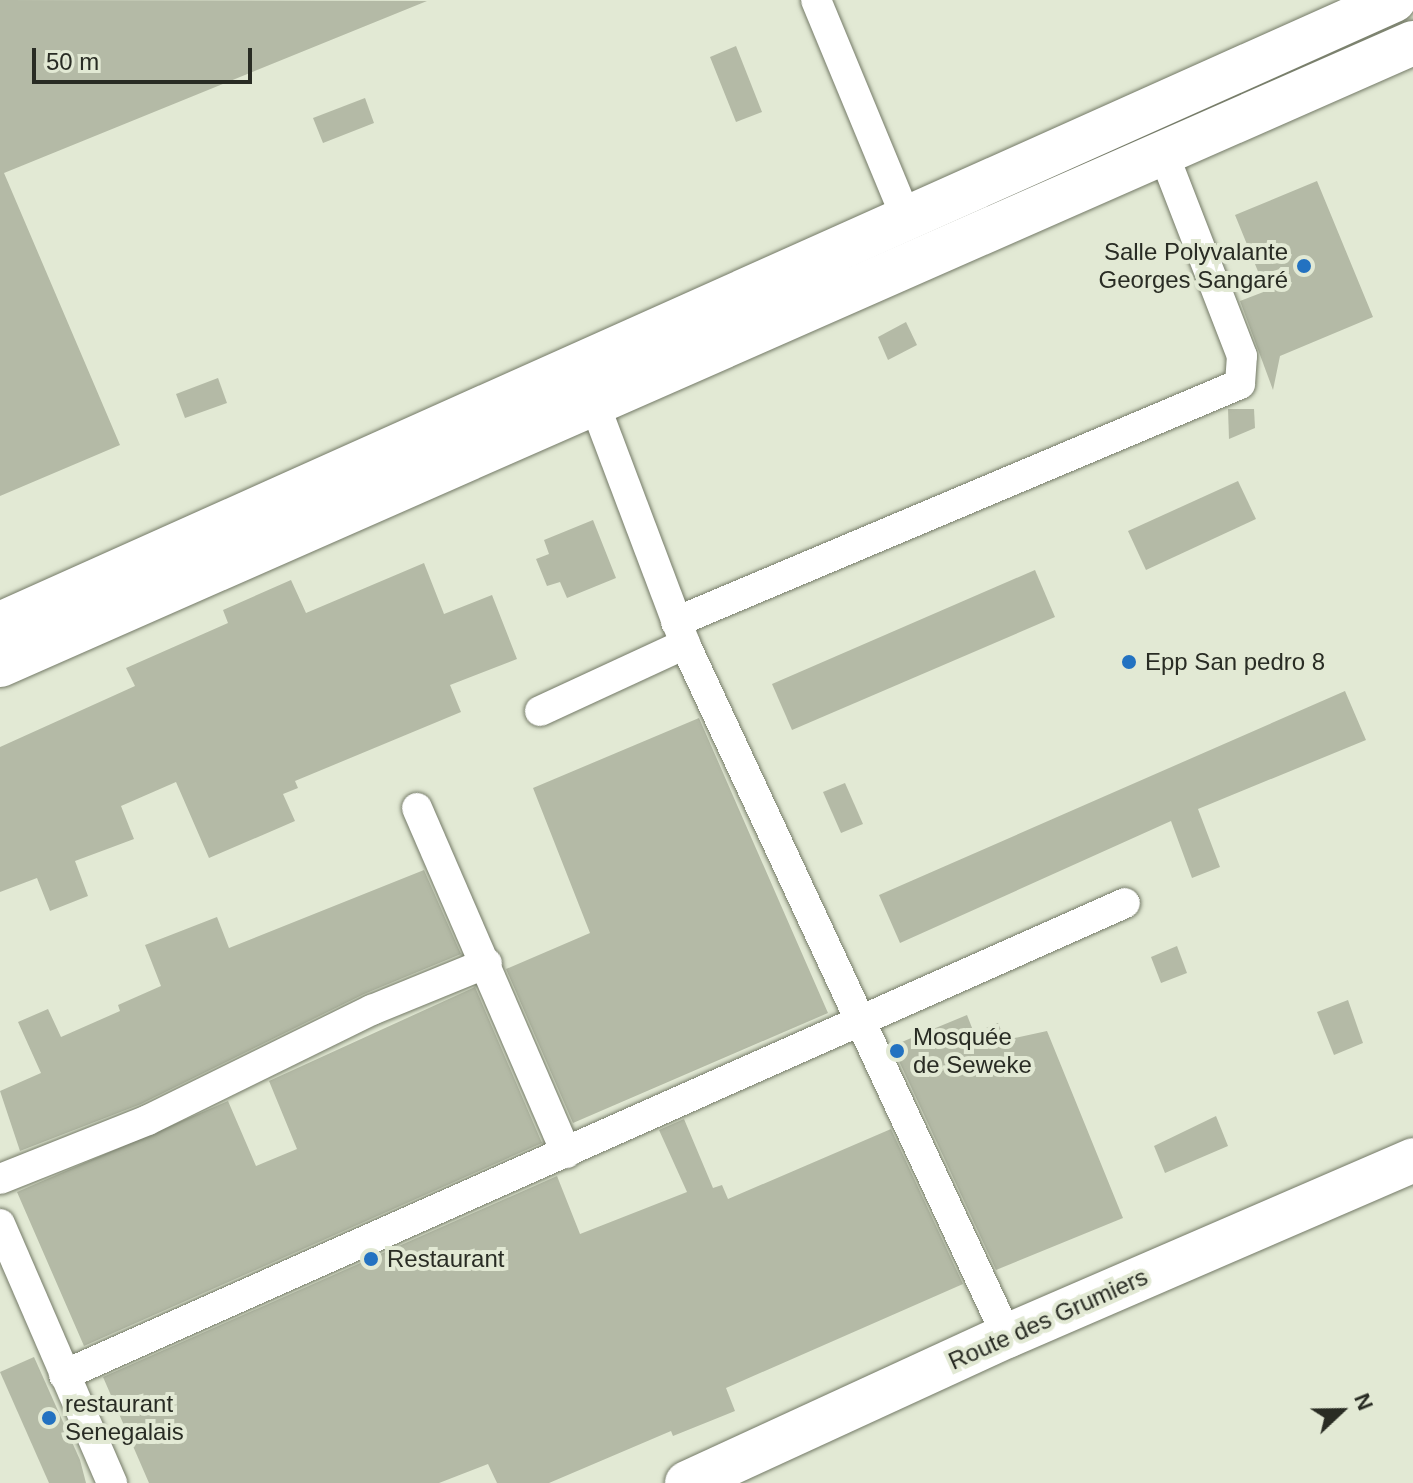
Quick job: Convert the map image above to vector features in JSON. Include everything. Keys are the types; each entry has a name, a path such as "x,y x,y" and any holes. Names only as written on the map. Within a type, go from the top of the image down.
{"main road":[{"path":"0,624 1394,0"},
{"path":"0,665 593,400 1413,43"},
{"name":"Route des Grumiers","path":"687,1483 1007,1336 1413,1160"}],"street":[{"path":"816,0 906,217"},
{"path":"540,711 680,633 1240,384 1242,356 1163,152"},
{"path":"593,400 680,633 1007,1336"},
{"path":"417,808 487,963 566,1153"},
{"path":"64,1375 1125,903"},
{"path":"0,1179 162,1114 372,1010 487,963"},
{"path":"0,1224 112,1483"}],"building":[{"path":"0,0 427,1 4,173 120,445 0,496"},
{"path":"736,46 762,112 736,122 710,57"},
{"path":"365,98 374,123 323,143 313,118"},
{"name":"Salle Polyvalante Georges Sangaré","path":"1317,181 1373,317 1280,356 1273,390 1240,301 1266,291 1235,215"},
{"path":"906,322 917,345 888,360 878,337"},
{"path":"218,378 227,403 185,418 176,394"},
{"path":"1228,409 1254,409 1255,428 1229,439"},
{"path":"1238,481 1256,519 1146,570 1128,531"},
{"path":"593,520 616,578 567,598 560,582 547,586 536,559 549,554 544,540"},
{"path":"424,563 444,614 492,595 517,659 450,685 461,712 295,781 298,788 283,794 295,821 209,858 176,782 121,806 134,839 75,861 88,896 50,911 37,878 0,892 0,747 135,686 126,668 228,623 223,610 291,580 306,613"},
{"path":"1035,570 1055,617 792,730 772,684"},
{"path":"1345,691 1366,740 1198,809 1220,867 1192,878 1171,821 900,943 879,895"},
{"path":"699,718 828,1013 573,1123 506,969 590,933 533,788"},
{"path":"845,783 863,824 841,833 823,792"},
{"path":"424,870 461,954 364,994 141,1104 20,1151 0,1091 41,1073 18,1022 48,1009 61,1037 120,1011 118,1005 161,986 145,945 217,917 229,948"},
{"path":"1177,946 1187,973 1161,983 1151,957"},
{"path":"475,987 542,1143 84,1346 17,1192 228,1101 256,1166 297,1149 269,1081"},
{"path":"1348,1000 1363,1043 1334,1055 1317,1012"},
{"path":"967,1015 974,1033 998,1023 1005,1040 1047,1031 1123,1218 996,1270 892,1046"},
{"path":"1216,1116 1228,1146 1165,1173 1154,1146"},
{"path":"684,1119 713,1188 722,1185 728,1199 891,1129 963,1284 726,1388 735,1411 673,1436 671,1431 549,1483 497,1483 488,1464 439,1483 149,1483 103,1377 557,1176 580,1234 687,1192 659,1130"},
{"path":"34,1357 80,1460 86,1483 49,1483 0,1372"}],"place":[{"name":"Salle Polyvalante Georges Sangaré","path":"1304,266"},
{"name":"Epp San pedro 8","path":"1129,662"},
{"name":"Mosquée de Seweke","path":"897,1051"},
{"name":"Restaurant","path":"371,1259"},
{"name":"restaurant Senegalais","path":"49,1418"}]}
